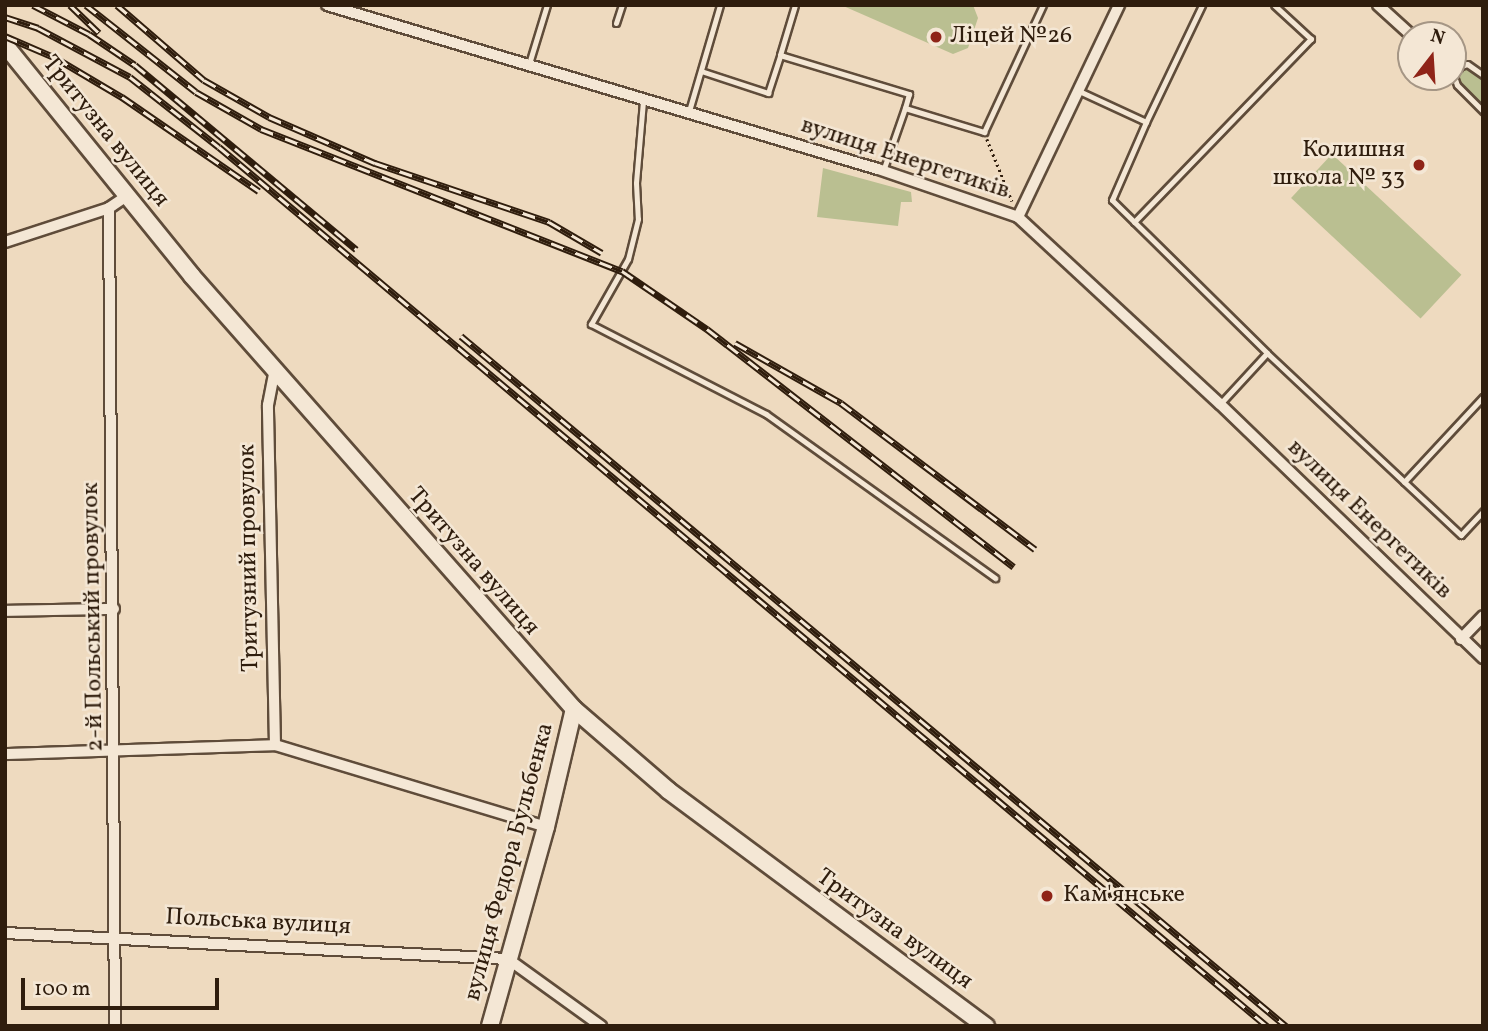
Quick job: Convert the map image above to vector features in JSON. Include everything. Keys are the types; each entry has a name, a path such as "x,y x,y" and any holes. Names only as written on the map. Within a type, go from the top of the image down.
{"street":[{"name":"вулиця Енергетиків","path":"327,5 351,9 528,67 883,171 1018,217 1220,404 1483,659"},
{"path":"1018,217 1119,5"},
{"path":"1378,5 1397,22"},
{"name":"Тритузна вулиця","path":"5,44 127,196 275,370 574,709 668,792 986,1026"},
{"path":"5,242 109,208 127,196"},
{"name":"2-й Польський провулок","path":"109,208 118,936 115,1026"},
{"name":"Тритузний провулок","path":"275,370 268,405 275,745"},
{"path":"5,611 114,609"},
{"path":"1461,639 1483,617"},
{"name":"вулиця Федора Бульбенка","path":"490,1026 546,827 574,709"},
{"path":"5,754 275,745 546,827"},
{"name":"Польська вулиця","path":"5,933 118,936 508,959"},
{"path":"508,959 601,1026"}],"lane":[{"path":"528,67 547,5"},
{"path":"616,23 622,5"},
{"path":"688,114 720,5"},
{"path":"701,71 768,93 795,5"},
{"path":"905,108 984,132 1043,5"},
{"path":"1202,5 1112,200 1267,353 1461,535 1483,511"},
{"path":"1134,222 1311,39 1274,5"},
{"path":"780,55 909,94 883,171"},
{"path":"1467,66 1472,66 1483,75"},
{"path":"1079,91 1146,122"},
{"path":"1464,91 1483,111"},
{"path":"643,101 635,232 628,259 591,324 766,414 995,578"},
{"path":"1220,404 1267,353"},
{"path":"1404,482 1483,397"}],"path":[{"path":"984,132 1018,217"}],"green space":[{"name":"Ліцей №26","path":"841,5 973,5 978,18 968,48 953,54"},
{"path":"1467,68 1483,81 1483,106 1467,89"},
{"path":"1332,154 1461,275 1421,319 1291,198"},
{"path":"823,168 911,192 912,202 901,202 898,226 817,217"}],"railway":[{"path":"33,5 89,34 135,65 356,249"},
{"path":"70,5 99,33"},
{"path":"86,5 196,92 261,129 622,271 707,329 1014,567"},
{"path":"117,5 204,80 269,117 375,163 549,222 602,253"},
{"path":"5,17 38,28 130,77 219,147 1267,1026"},
{"path":"5,36 56,58 122,97 259,191"},
{"path":"461,336 1286,1026"},
{"path":"735,343 841,403 1035,549"}],"place":[{"name":"Ліцей №26","path":"936,37"},
{"name":"Колишня школа № 33","path":"1419,165"},
{"name":"Кам'янське","path":"1047,896"}]}
